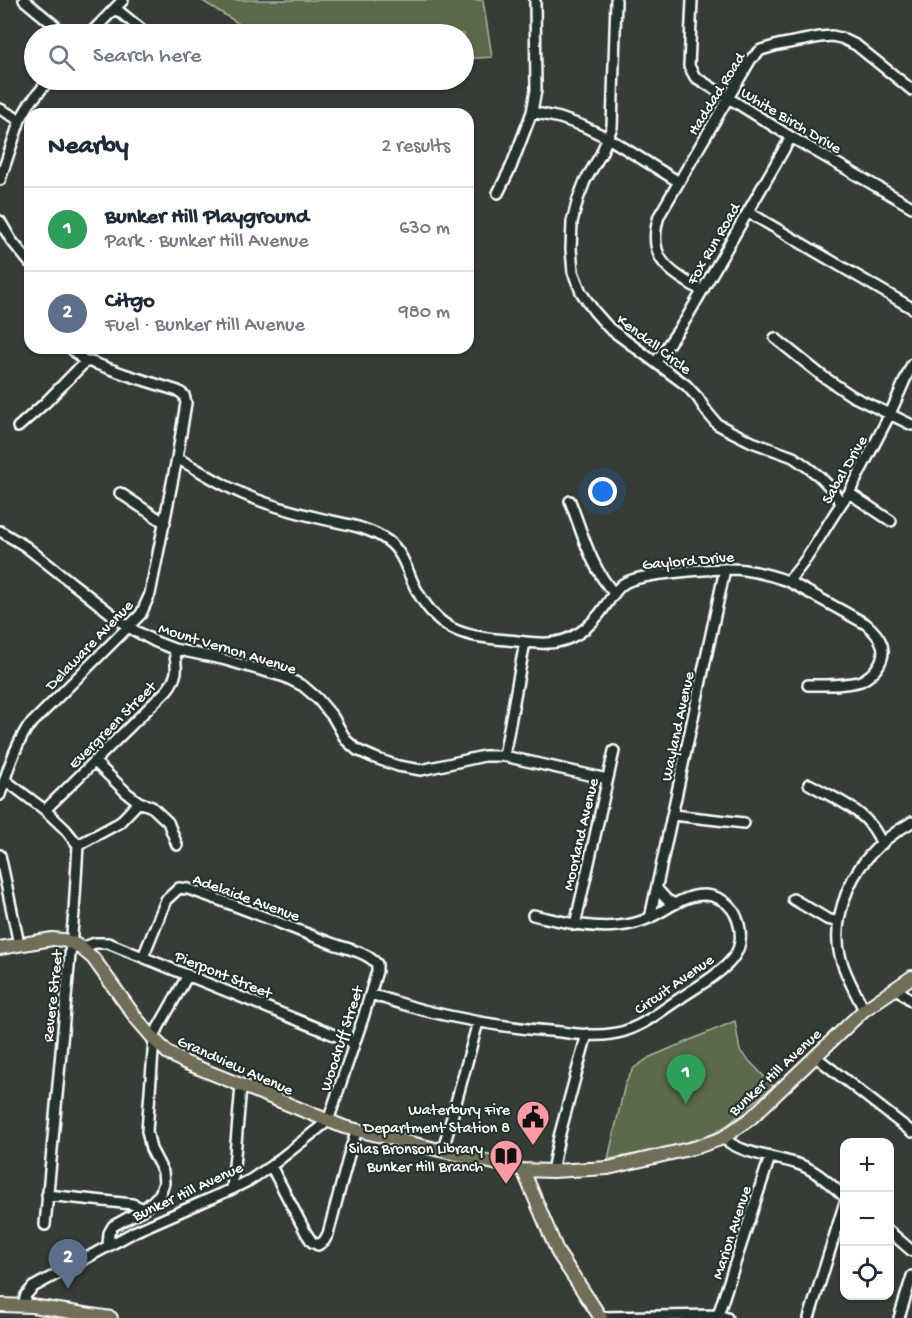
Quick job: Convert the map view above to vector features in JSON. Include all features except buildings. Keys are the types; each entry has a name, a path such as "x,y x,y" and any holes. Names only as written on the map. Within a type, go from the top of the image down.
{"main road":[{"path":"0,948 52,939 76,945"},
{"name":"Grandview Avenue","path":"76,945 95,961 136,1018 168,1053 184,1062 328,1121"},
{"name":"Bunker Hill Avenue","path":"328,1121 523,1170 608,1168 697,1147 723,1138 751,1118 864,1010 912,977"},
{"path":"523,1170 558,1253 600,1317"},
{"path":"0,1305 23,1305 111,1318"}],"street":[{"path":"24,0 53,24"},
{"path":"100,24 123,0"},
{"path":"498,193 511,167 532,112 536,90 536,0"},
{"name":"Kendall Circle","path":"616,0 612,127 585,181 573,222 571,249 573,272 581,292 609,328 686,385 717,424 793,457 819,476 832,489 841,503"},
{"name":"White Birch Drive","path":"692,0 689,66 695,77 912,207"},
{"path":"115,9 134,24"},
{"name":"Haddad Road","path":"702,291 674,275 661,261 655,243 655,230 659,216 751,59 761,50 778,45 832,36 856,45 912,90"},
{"path":"28,108 41,90"},
{"path":"0,109 20,120"},
{"path":"532,112 583,126 608,138 679,182"},
{"path":"0,180 24,114"},
{"name":"Fox Run Road","path":"656,362 686,319 792,137"},
{"path":"748,212 912,308"},
{"path":"0,221 24,256"},
{"path":"775,338 821,375 852,396 912,426"},
{"path":"18,427 85,362 77,354"},
{"name":"Delaware Avenue","path":"0,795 5,780 5,764 27,728 141,614 150,594 165,523 186,403 184,395 91,362 85,362"},
{"name":"Sabal Drive","path":"788,581 801,567 849,493 890,414 912,364"},
{"name":"Gaylord Drive","path":"177,458 259,501 362,528 388,541 404,561 422,600 435,617 451,629 470,636 525,642 549,643 566,640 582,633 594,622 623,584 655,575 725,569 744,570 788,581 867,624 876,632 884,650 881,662 868,677 859,681 834,685 808,685"},
{"path":"120,493 165,523"},
{"path":"849,493 891,521"},
{"path":"570,501 596,569 604,583 614,593"},
{"name":"Mount Vernon Avenue","path":"0,531 25,546 128,627 156,642 174,649 222,659 285,677 303,686 333,717 346,740 357,750 375,758 398,766 421,770 484,756 504,756 607,779"},
{"name":"Wayland Avenue","path":"650,918 725,569"},
{"path":"504,756 525,642"},
{"name":"Evergreen Street","path":"45,810 167,690 175,680 177,666 174,649"},
{"name":"Moorland Avenue","path":"574,925 614,751"},
{"path":"94,761 126,793 152,807 168,822 177,845"},
{"path":"5,780 45,810 78,845 119,823 139,802"},
{"path":"809,784 855,811 869,822 882,844"},
{"path":"673,815 744,823"},
{"path":"864,1010 840,958 839,922 843,904 856,875 868,857 894,833 912,822"},
{"name":"Revere Street","path":"45,1225 76,945 78,845"},
{"path":"0,855 19,944"},
{"name":"Adelaide Avenue","path":"143,957 166,900 179,888 188,889 262,915 364,954 377,964"},
{"path":"657,889 667,900 675,904"},
{"name":"Circuit Avenue","path":"370,994 429,1012 478,1022 535,1030 610,1035 640,1025 709,978 734,957 740,944 737,917 728,905 719,899 697,894 685,898 650,918 617,926 574,925 533,915"},
{"path":"793,899 826,918 839,922"},
{"name":"Pierpont Street","path":"76,945 106,943 354,1042"},
{"name":"Woodruff Street","path":"328,1121 370,994 377,964"},
{"path":"108,1245 109,1233 113,1226 144,1209 160,1194 164,1183 163,1172 151,1149 147,1131 154,1039 188,975"},
{"path":"896,988 912,1001"},
{"path":"443,1150 478,1022"},
{"path":"552,1171 587,1034"},
{"path":"816,1056 912,1132"},
{"path":"232,1189 241,1086"},
{"name":"Bunker Hill Avenue","path":"23,1305 26,1294 33,1287 136,1231 250,1180 328,1121"},
{"path":"271,1166 306,1233 312,1242 318,1245 324,1242 328,1234 357,1130"},
{"path":"723,1138 737,1147 799,1164 812,1170 840,1194"},
{"name":"Marion Avenue","path":"722,1317 770,1157"},
{"path":"47,1195 132,1204 144,1209"},
{"path":"809,1318 840,1217"},
{"path":"894,1235 909,1248 912,1236"},
{"path":"899,1318 912,1276"},
{"path":"600,1317 722,1317"}],"green space":[{"path":"201,0 483,0 492,57 474,58 474,24 239,24"},
{"path":"735,1021 740,1051 773,1086 731,1122 710,1136 665,1149 608,1159 625,1084 634,1068 650,1057"}],"place":[{"name":"Bunker Hill Playground","path":"686,1104"},
{"name":"Waterbury Fire Department Station 8","path":"533,1146"},
{"name":"Silas Bronson Library Bunker Hill Branch","path":"506,1185"},
{"name":"Citgo","path":"68,1289"}]}
